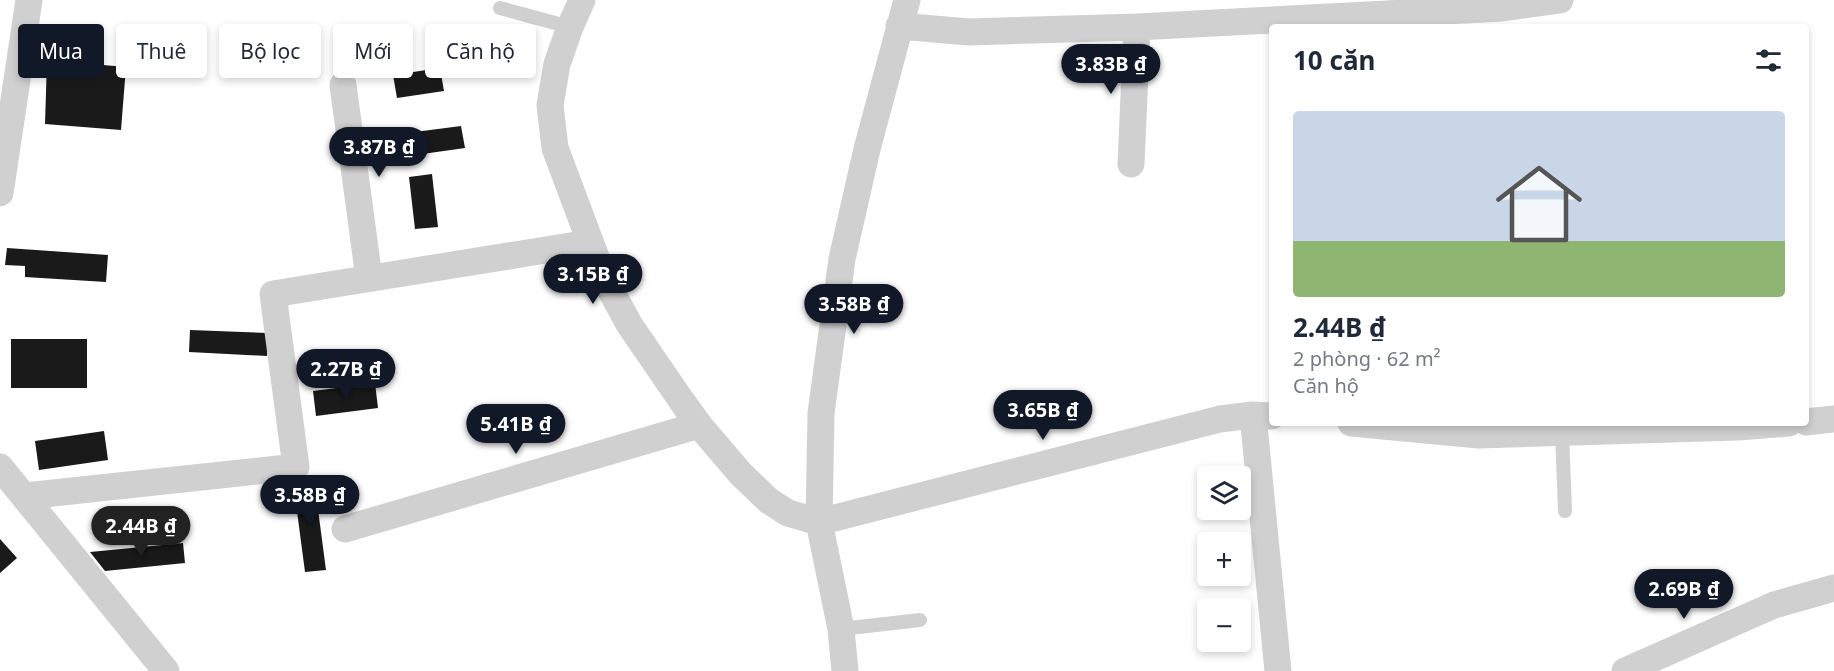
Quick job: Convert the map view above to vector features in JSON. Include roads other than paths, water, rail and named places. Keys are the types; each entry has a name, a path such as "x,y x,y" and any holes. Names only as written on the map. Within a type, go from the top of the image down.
{"street":[{"path":"0,193 29,0"},
{"path":"582,0 557,64 550,105 555,148 588,243 629,324 699,425 741,473 770,501 788,513 819,522 1220,419 1262,415 1278,671"},
{"path":"845,671 841,629 819,522 821,413 842,259 867,149 908,0"},
{"path":"899,26 969,32 1503,17 1560,0"},
{"path":"1131,164 1137,27"},
{"path":"343,85 369,278"},
{"path":"25,495 296,467 273,294 588,243"},
{"path":"1809,422 1834,419"},
{"path":"345,529 699,425"},
{"path":"1414,426 1562,432 1751,426"},
{"path":"0,467 166,671"},
{"path":"1625,671 1774,605 1834,588"}],"lane":[{"path":"500,8 570,27"},
{"path":"1562,432 1565,511"},
{"path":"841,629 920,620"}]}
